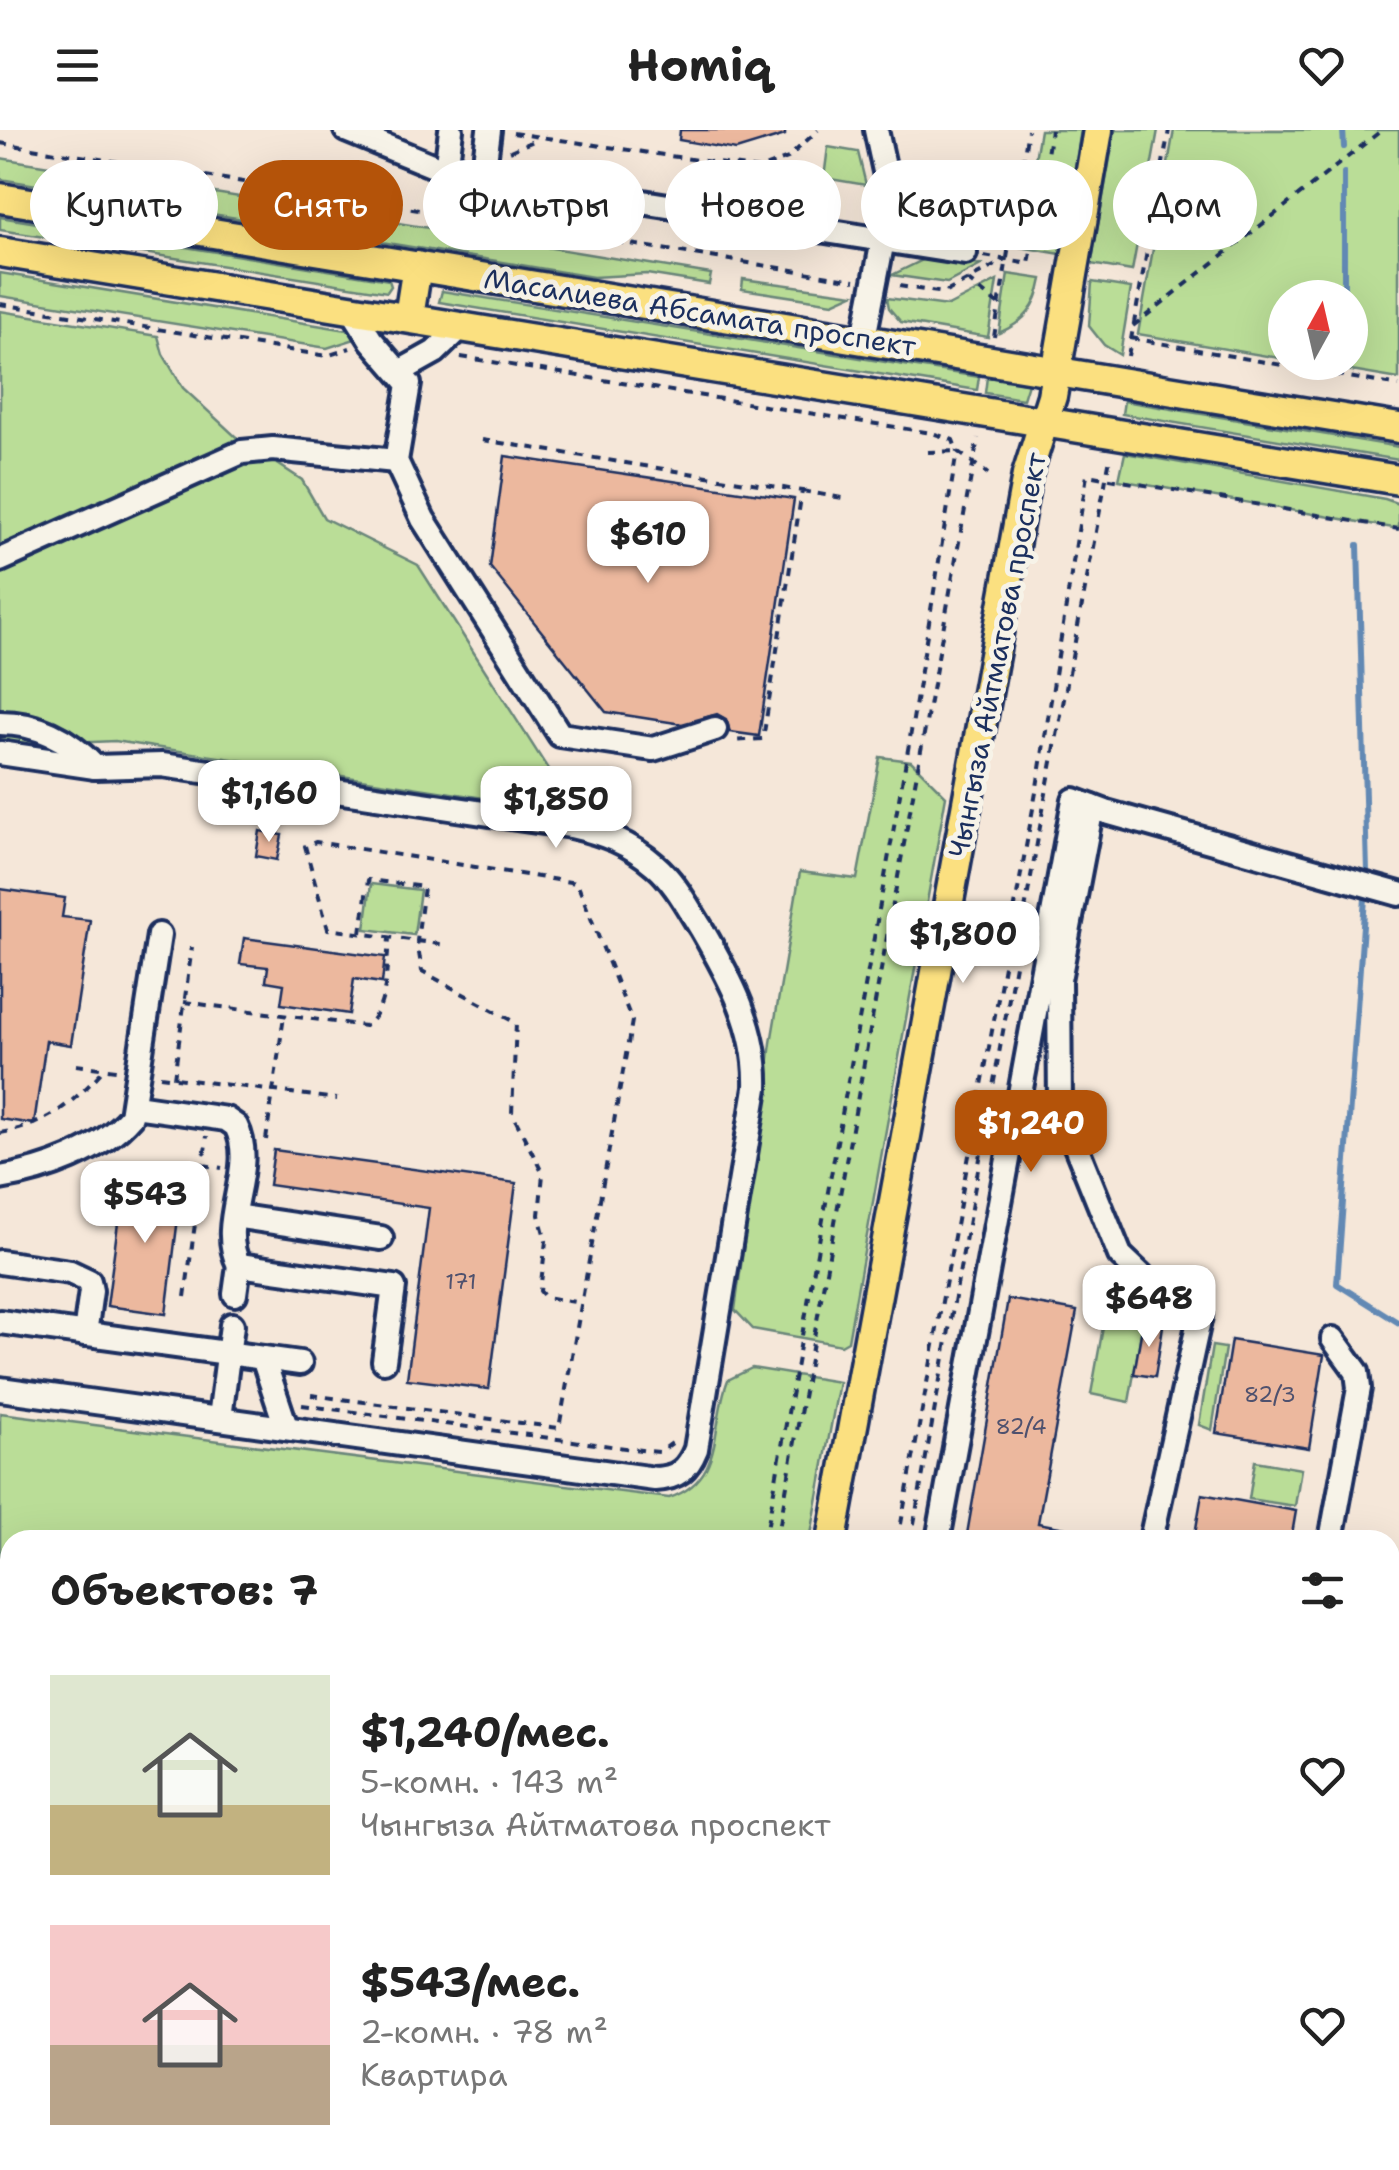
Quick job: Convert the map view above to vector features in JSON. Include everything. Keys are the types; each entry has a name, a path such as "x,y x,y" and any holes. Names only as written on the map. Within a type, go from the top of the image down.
{"main road":[{"name":"Чынгыза Айтматова проспект","path":"834,1530 1027,475 1046,420 1057,371 1098,130"},
{"name":"Масалиева Абсамата проспект","path":"0,198 1399,428"},
{"name":"Масалиева Абсамата проспект","path":"0,252 1399,480"},
{"path":"409,317 417,266"}],"street":[{"path":"346,130 423,162"},
{"path":"447,160 451,130"},
{"path":"876,130 883,160"},
{"path":"645,203 861,237"},
{"path":"864,338 881,250"},
{"path":"942,250 965,254"},
{"path":"351,308 371,340 409,384 396,461 423,519 560,736 653,749 722,735"},
{"path":"401,371 435,352 461,326"},
{"path":"0,560 242,452 273,449 396,461"},
{"path":"0,723 32,725 48,732 82,752 95,767"},
{"path":"0,754 95,767 162,765 571,826 616,838 656,865 673,883 728,974 747,1024 756,1068 756,1088 696,1449 691,1463 680,1474 656,1479 0,1389"},
{"path":"1083,804 1399,894"},
{"path":"1083,804 1059,980 1060,1108 1120,1255 1141,1275"},
{"path":"940,1530 1083,804"},
{"path":"0,1178 44,1168 124,1125 135,1106 159,935"},
{"path":"135,1106 226,1119 242,1136 230,1248 239,1266 235,1294"},
{"path":"234,1216 380,1238"},
{"path":"0,1262 70,1272 89,1281 86,1334"},
{"path":"239,1266 394,1287 384,1361"},
{"path":"1152,1530 1200,1316"},
{"path":"0,1322 300,1363"},
{"path":"220,1418 232,1325"},
{"path":"1332,1339 1356,1372 1359,1388 1333,1530"},
{"path":"263,1358 286,1427"}],"path":[{"path":"495,138 541,137 759,169 788,158 818,130"},
{"path":"993,340 1028,130"},
{"path":"0,144 944,292 1006,260 1029,264 1051,130"},
{"path":"1128,358 1169,130"},
{"path":"1134,326 1382,130"},
{"path":"495,138 516,150 541,137"},
{"path":"967,280 998,305"},
{"path":"0,304 327,356 371,340"},
{"path":"1132,338 1399,386"},
{"path":"435,352 932,433 952,440 957,452 909,744 767,1530"},
{"path":"779,1530 979,430"},
{"path":"482,440 842,498"},
{"path":"913,1530 1043,807 1112,451"},
{"path":"928,452 957,452 988,474"},
{"path":"900,1530 1037,787 1088,475 1399,529"},
{"path":"722,735 763,739 802,491"},
{"path":"311,1395 559,1428 632,1021 577,882 309,842 306,851 328,929 447,946"},
{"path":"361,933 368,880 424,887 417,941 422,971 516,1023 512,1113 543,1174 539,1216 546,1241 540,1291 544,1296 582,1303"},
{"path":"184,1002 356,1026 372,1021 380,1005 390,937"},
{"path":"174,1078 192,947"},
{"path":"266,1141 284,1016"},
{"path":"76,1065 338,1099"},
{"path":"0,1132 42,1122 68,1106 104,1069"},
{"path":"185,1296 210,1117"},
{"path":"129,1175 200,1186"},
{"path":"278,1402 648,1451 667,1448 676,1434"}],"green space":[{"path":"1040,130 1081,130 1076,160 1035,160"},
{"path":"1115,130 1158,130 1152,160 1113,160 1113,250 1136,250 1132,271 1091,264"},
{"path":"1174,130 1399,130 1399,379 1368,374 1368,280 1268,280 1268,356 1138,334 1153,250 1257,250 1257,160 1169,160"},
{"path":"828,147 858,152 861,184 841,181 841,160 826,160"},
{"path":"0,158 30,163 30,184 0,179"},
{"path":"218,194 238,197 238,218 218,215"},
{"path":"0,217 30,222 30,235 0,230"},
{"path":"403,224 423,227 423,249 403,246"},
{"path":"125,250 204,250 389,280 387,292"},
{"path":"430,250 564,250 711,274 709,284 647,274 593,277"},
{"path":"929,257 981,265 947,283 892,275"},
{"path":"0,273 347,330 358,338 327,348 0,296"},
{"path":"1008,274 1042,279 1028,312 999,333"},
{"path":"743,279 853,294 833,303 742,289"},
{"path":"997,281 988,337 901,322 889,308 887,298 948,306"},
{"path":"1092,282 1131,288 1120,355 1104,345 1089,326"},
{"path":"442,291 979,377 977,390 439,302"},
{"path":"0,311 158,336 163,354 183,388 235,436 302,480 324,518 418,565 569,802 567,811 115,741 24,745 0,741"},
{"path":"987,377 1028,383 1023,399 985,393"},
{"path":"1124,401 1399,447 1399,460 1122,414"},
{"path":"1125,453 1385,499 1399,504 1399,529 1119,480"},
{"path":"880,757 911,761 946,796 848,1341 841,1345 753,1329 735,1310 771,1043 800,872 857,879"},
{"path":"371,884 420,890 414,935 365,929"},
{"path":"1105,1316 1143,1322 1129,1402 1091,1394"},
{"path":"1212,1346 1225,1348 1212,1430 1199,1425"},
{"path":"752,1368 839,1382 812,1530 0,1530 0,1413 669,1498 700,1478 708,1464 728,1380"},
{"path":"1255,1461 1301,1469 1295,1506 1249,1499"}],"building":[{"path":"680,130 785,130 785,135 736,150 679,140"},
{"path":"505,456 794,499 759,736 730,732 726,719 717,714 682,724 606,712 490,567"},
{"path":"260,831 282,835 277,860 256,856"},
{"path":"0,889 65,898 62,917 90,920 71,1045 46,1041 34,1124 0,1119"},
{"path":"244,938 385,957 382,983 354,979 349,1014 281,1004 284,984 266,981 268,967 240,964"},
{"path":"274,1150 516,1183 489,1389 407,1379 429,1208 269,1185"},
{"path":"124,1178 182,1186 166,1314 107,1306"},
{"path":"1008,1299 1077,1311 1038,1523 1076,1530 968,1530"},
{"path":"1143,1322 1163,1326 1155,1377 1134,1374"},
{"path":"1231,1340 1324,1355 1309,1448 1216,1433"},
{"path":"1202,1494 1296,1511 1293,1530 1196,1530"}],"waterway":[{"path":"1343,130 1344,147"},
{"path":"1344,173 1344,280"},
{"path":"1358,545 1367,872"},
{"path":"1365,898 1337,1284 1399,1323"}]}
